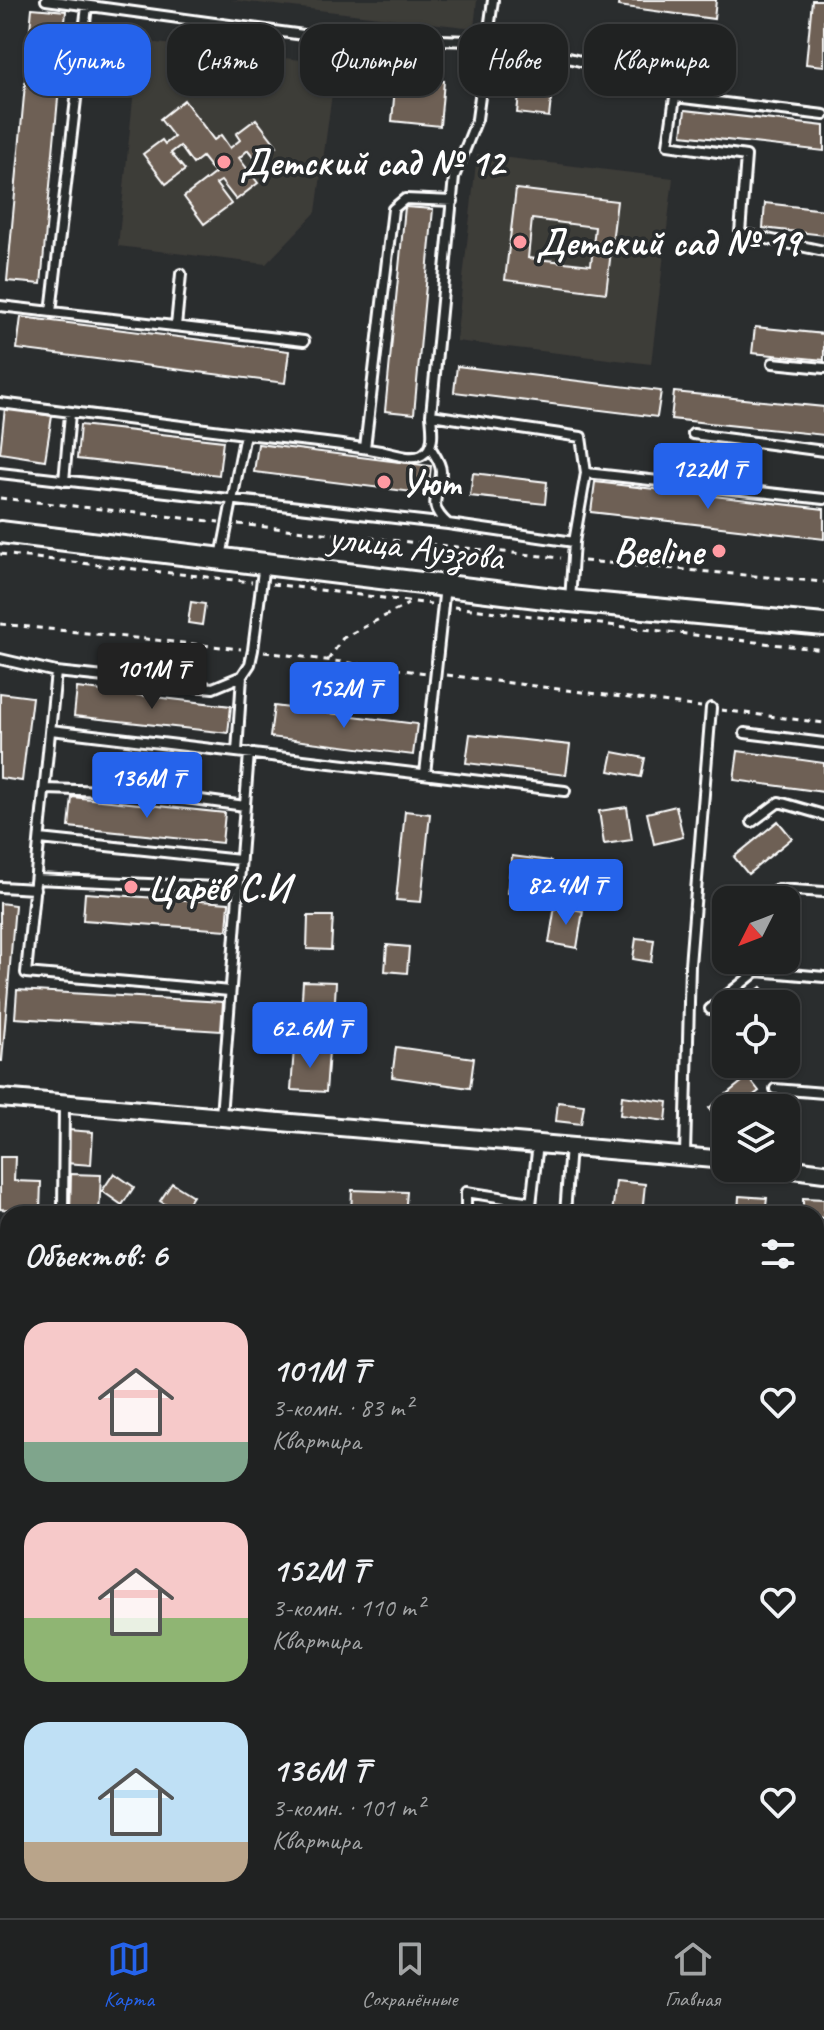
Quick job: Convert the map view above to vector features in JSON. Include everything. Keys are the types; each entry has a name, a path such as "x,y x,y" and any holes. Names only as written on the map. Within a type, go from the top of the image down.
{"street":[{"name":"улица Ауэзова","path":"0,532 221,557 263,573 440,592 824,625"},
{"path":"0,1098 712,1158"},
{"path":"800,1170 824,1173"}],"lane":[{"path":"46,0 311,36 459,40"},
{"path":"489,24 493,0"},
{"path":"51,312 87,6"},
{"path":"0,403 365,448 413,458 423,455 433,437 431,415 454,177 477,119 480,96"},
{"path":"824,115 675,97 668,145 746,156 740,233 824,251"},
{"path":"365,448 393,209 405,199 453,201"},
{"path":"176,326 181,274"},
{"path":"0,306 304,341"},
{"path":"773,363 824,368"},
{"path":"64,481 70,414"},
{"path":"431,415 581,437 586,473 574,542 570,601"},
{"path":"221,557 245,434"},
{"path":"693,434 824,451"},
{"path":"430,447 441,469 434,503 437,515 448,524"},
{"path":"0,473 448,524 574,542"},
{"path":"586,473 824,499"},
{"path":"237,752 242,676 250,664 253,650 263,573"},
{"path":"425,774 436,674 440,592"},
{"path":"0,659 56,672 213,688 242,676"},
{"path":"56,672 26,973 230,991"},
{"path":"685,1154 690,965 711,708"},
{"path":"51,730 565,791"},
{"path":"745,733 824,743"},
{"path":"221,1116 249,753"},
{"path":"45,789 141,792 245,806"},
{"path":"752,822 779,802 824,815"},
{"path":"40,839 240,860"},
{"path":"36,879 238,888"},
{"path":"0,887 35,889"},
{"path":"800,890 824,892"},
{"path":"710,1009 757,971 824,977"},
{"path":"775,1089 824,1093"},
{"path":"63,1206 64,1104"},
{"path":"531,1206 538,1142"},
{"path":"566,1206 570,1145"},
{"path":"466,1206 466,1192 531,1202"}],"path":[{"path":"0,498 572,560 824,582"},
{"path":"433,545 440,592"},
{"path":"0,554 263,573 410,602 440,592"},
{"path":"328,660 343,638 410,602 440,592 824,650"},
{"path":"0,624 253,650 824,723"}],"shaded area":[{"path":"231,0 477,0 474,24 439,24"},
{"path":"151,42 167,44 167,96 284,96 284,58 300,60 300,96 332,96 316,212 266,264 118,246 133,96 151,96"},
{"path":"477,154 673,178 651,364 456,341"}],"building":[{"path":"619,0 716,0 714,19 618,6"},
{"path":"812,0 824,0 824,66 806,64"},
{"path":"32,8 66,11 65,24 31,24"},
{"path":"24,95 58,96 41,284 7,281"},
{"path":"394,96 443,96 440,126 392,121"},
{"path":"519,96 551,96 549,117 517,113"},
{"name":"Детский сад № 12","path":"184,100 214,140 221,135 230,148 240,140 236,134 256,119 277,146 257,161 248,150 239,158 258,183 236,200 221,181 216,184 231,204 204,224 184,197 215,173 202,157 193,164 180,146 171,153 185,170 166,184 143,154 162,140 165,144 174,137 160,119"},
{"path":"685,110 824,126 824,151 682,135"},
{"name":"Детский сад № 19","path":"516,189 617,201 606,293 505,280","holes":["532,219 595,227 591,265 528,258"]},
{"path":"765,203 824,210 824,235 763,228"},
{"path":"405,207 433,209 414,414 385,411"},
{"path":"21,317 289,351 285,383 17,349"},
{"path":"755,327 824,334 824,360 752,353"},
{"path":"457,366 661,391 657,417 454,392"},
{"path":"674,392 824,407 824,435 671,419"},
{"path":"5,408 52,416 45,460 0,453"},
{"path":"80,425 223,441 219,475 77,459"},
{"path":"258,444 431,466 428,494 254,472"},
{"path":"473,473 547,482 545,504 470,496"},
{"path":"595,482 824,509 824,539 591,512"},
{"path":"191,602 205,604 202,625 188,623"},
{"path":"77,688 231,706 228,733 74,716"},
{"path":"0,693 32,697 22,781 0,778"},
{"path":"274,706 417,724 413,755 270,737"},
{"path":"470,734 570,745 566,775 466,763"},
{"path":"738,751 824,763 824,792 734,780"},
{"path":"613,752 645,758 641,777 609,771"},
{"path":"72,797 225,813 222,843 69,827"},
{"path":"676,806 683,837 654,844 647,813"},
{"path":"627,807 632,840 604,844 599,811"},
{"path":"405,811 430,814 421,902 396,900"},
{"path":"778,821 792,838 748,874 734,857"},
{"path":"512,856 551,861 546,898 507,893"},
{"path":"85,893 229,903 227,930 83,920"},
{"path":"0,903 15,905 2,1061 0,1061"},
{"path":"555,906 583,911 577,948 549,943"},
{"path":"308,916 333,916 331,950 307,949"},
{"path":"636,938 654,940 651,962 633,959"},
{"path":"387,945 409,947 407,973 385,971"},
{"path":"303,981 336,982 334,1017 301,1015"},
{"path":"17,990 223,1002 221,1031 15,1018"},
{"path":"396,1047 474,1058 470,1088 392,1077"},
{"path":"294,1048 329,1051 326,1092 291,1090"},
{"path":"747,1078 759,1091 755,1094 727,1094"},
{"path":"622,1096 668,1102 666,1121 620,1115"},
{"path":"558,1102 584,1105 581,1124 556,1121"},
{"path":"68,1130 93,1132 91,1165 66,1163"},
{"path":"0,1157 15,1157 14,1181 41,1182 40,1206 0,1206"},
{"path":"114,1173 134,1187 122,1205 102,1191"},
{"path":"71,1174 101,1175 99,1206 70,1206"},
{"path":"616,1181 645,1184 643,1206 613,1206"},
{"path":"172,1183 193,1196 186,1206 168,1206 160,1201"},
{"path":"352,1190 407,1192 406,1206 351,1206"},
{"path":"739,1196 767,1198 766,1206 738,1206"},
{"path":"803,1198 824,1199 824,1206 803,1206"}],"place":[{"name":"Детский сад № 12","path":"224,162"},
{"name":"Детский сад № 19","path":"520,242"},
{"name":"Уют","path":"384,482"},
{"name":"Beeline","path":"719,551"},
{"name":"Царёв С.И","path":"131,887"}]}
